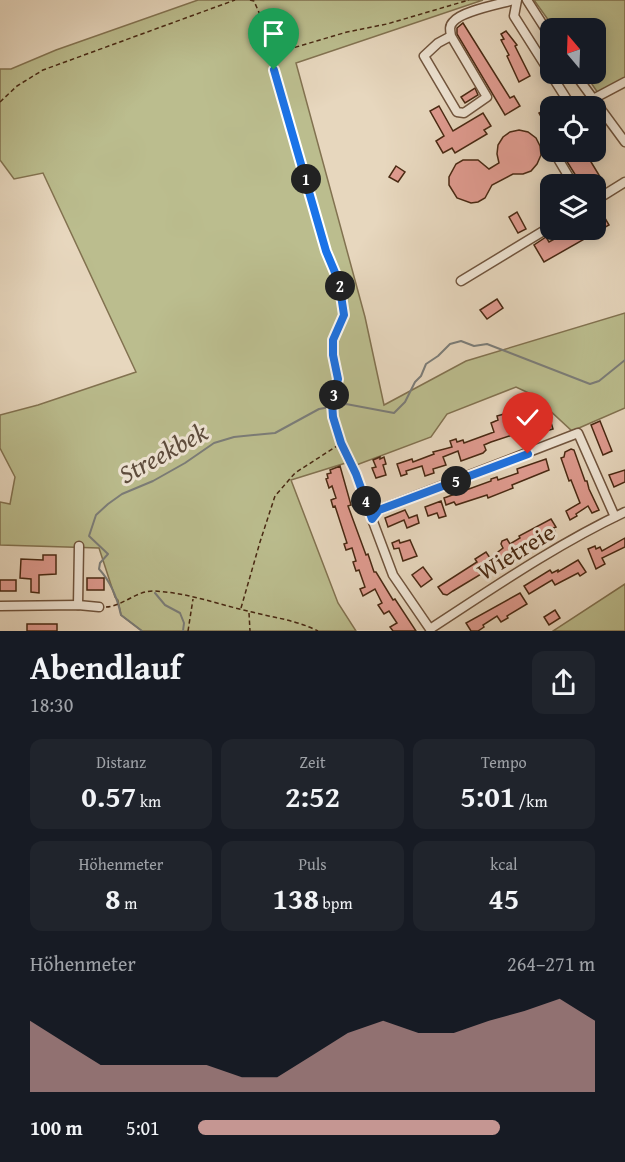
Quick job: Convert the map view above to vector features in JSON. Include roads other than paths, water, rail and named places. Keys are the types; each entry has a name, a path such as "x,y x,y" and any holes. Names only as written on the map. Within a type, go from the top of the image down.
{"street":[{"path":"451,36 424,56 457,112 464,113 487,98 451,36 451,24 460,16 515,0 514,16 540,55"},
{"path":"526,0 540,21"},
{"path":"599,96 625,82"},
{"path":"606,116 625,142"},
{"path":"606,194 625,182"},
{"path":"461,281 540,233"},
{"name":"Wietreie","path":"615,517 578,433 379,510 372,519 393,575 429,629 498,584 625,512"},
{"path":"78,605 79,546"},
{"path":"0,606 99,607"}],"waterway":[{"name":"Streekbek","path":"142,631 121,615 113,590 99,569 100,563 108,554 89,536 96,515 122,494 153,481 214,443 234,437 275,433 319,409 346,404 394,413 405,402 426,364 450,344 461,341 474,346 487,344 590,384 599,381 625,360"},
{"path":"155,593 165,605 180,613 184,623 183,631"}]}
